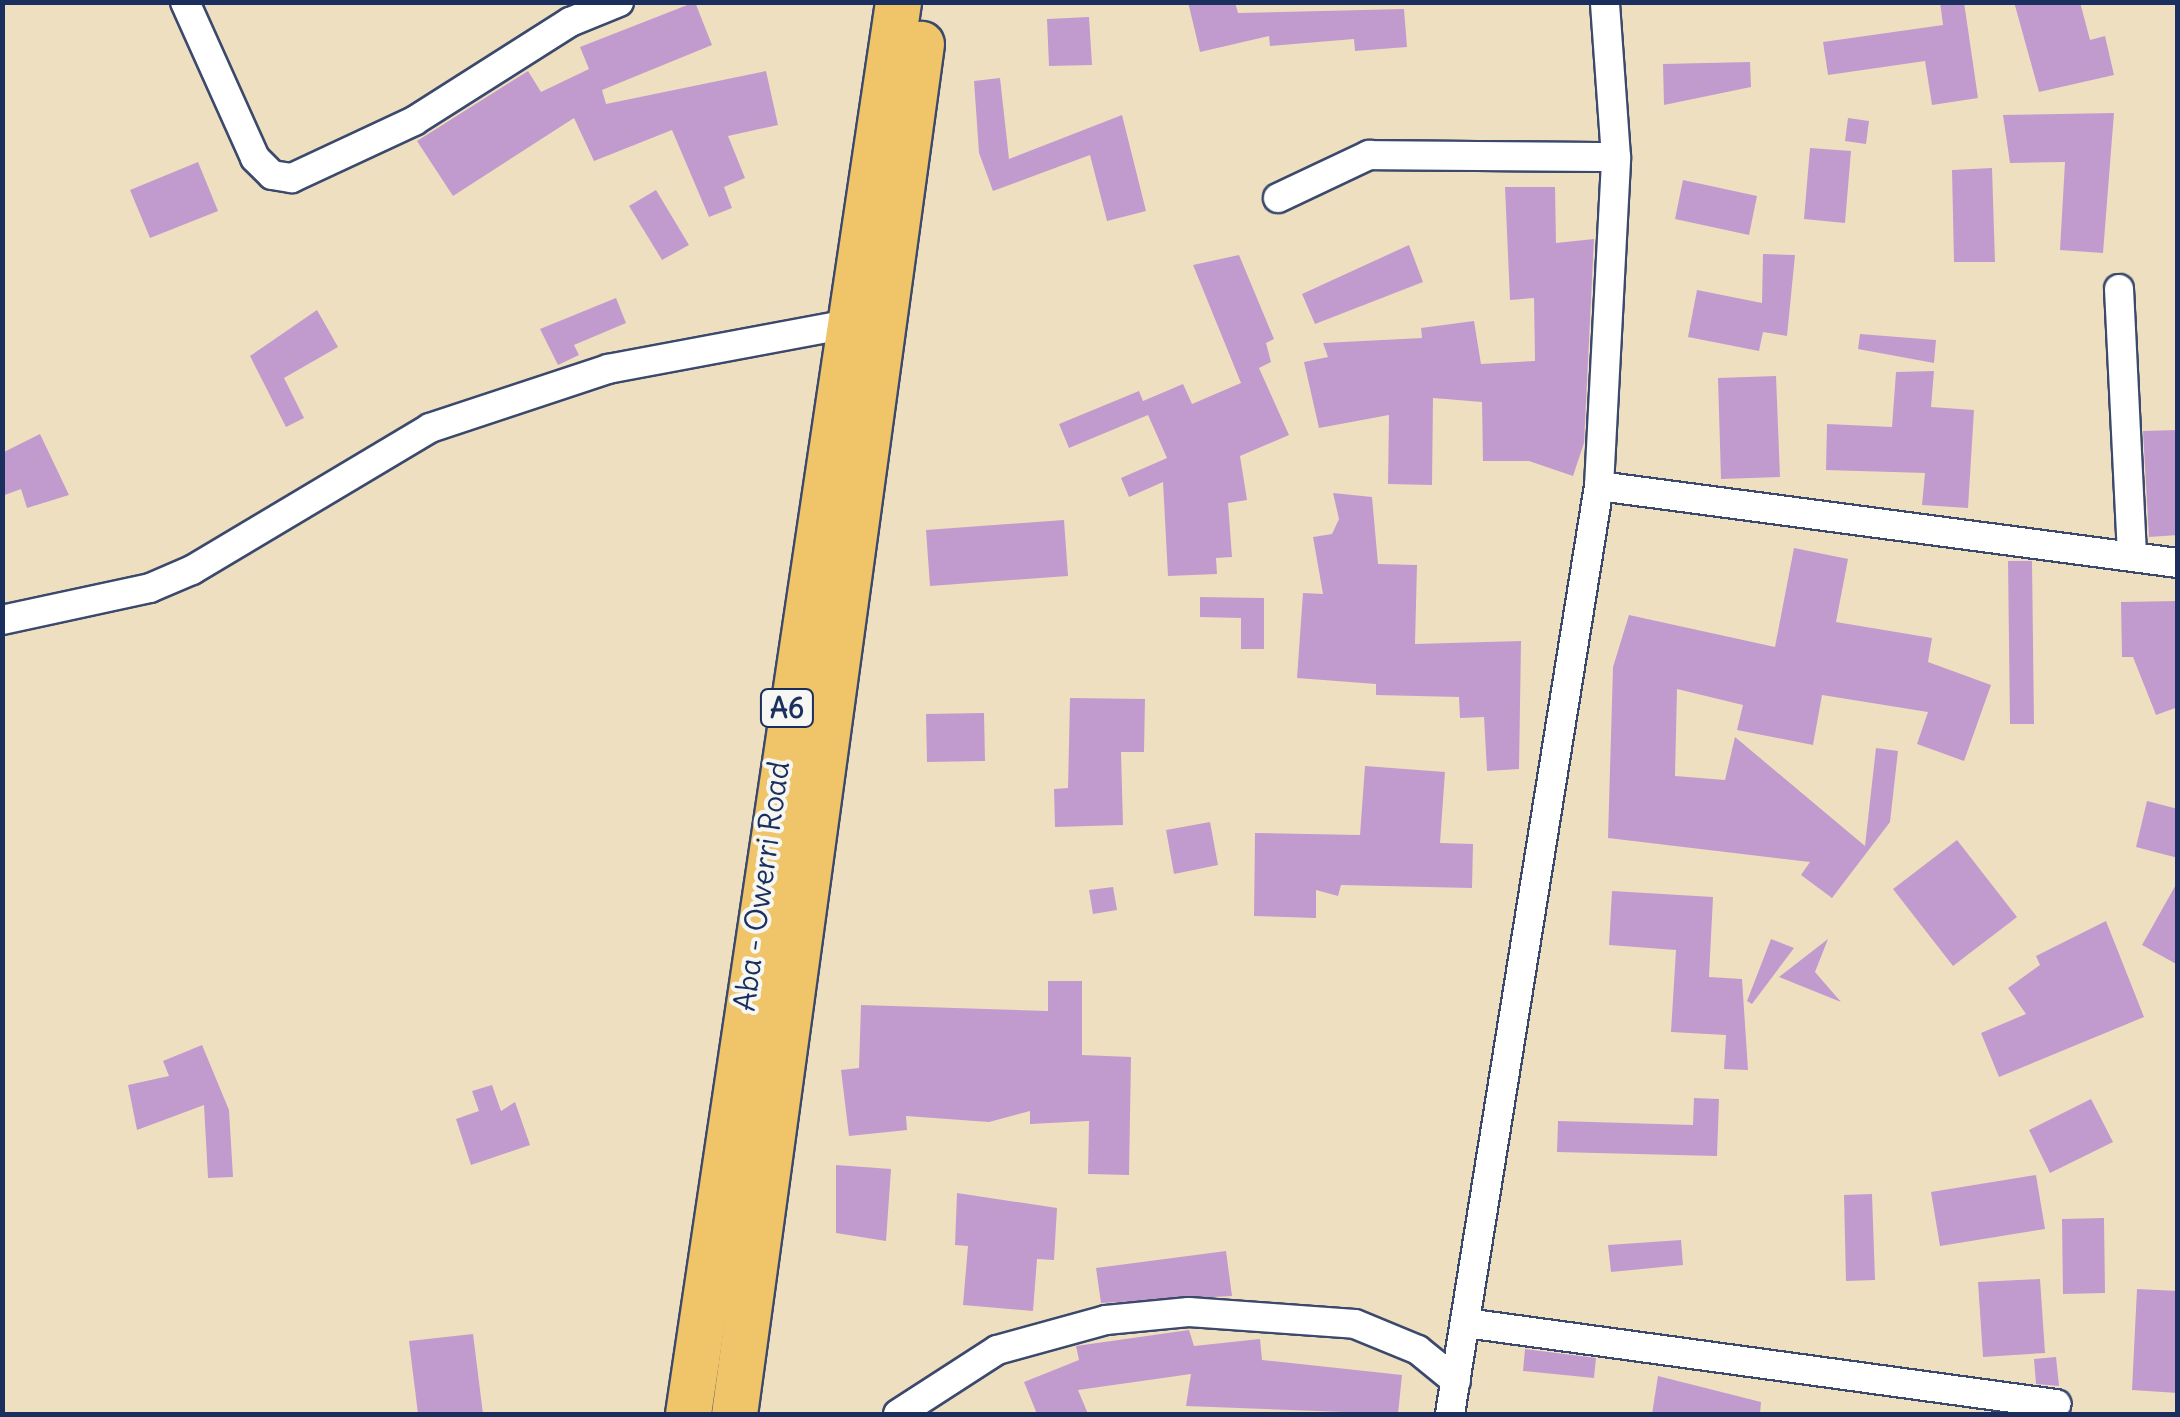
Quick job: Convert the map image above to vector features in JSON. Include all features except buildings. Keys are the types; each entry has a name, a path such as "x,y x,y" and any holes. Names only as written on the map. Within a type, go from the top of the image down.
{"highway":[{"name":"Aba - Owerri Road","path":"688,1414 844,325 898,2"},
{"name":"Aba - Owerri Road","path":"734,1414 927,2"}],"street":[{"path":"185,2 255,158 272,175 292,178 414,121 570,22 620,2"},
{"path":"1450,1414 1599,486 1616,157 1605,2"},
{"path":"1278,198 1368,155 1616,157"},
{"path":"2119,288 2132,555"},
{"path":"2,620 164,582 430,428 608,369 844,325"},
{"path":"1599,486 2178,563"},
{"path":"898,1414 997,1350 1106,1320 1189,1312 1356,1324 1418,1350 1456,1381"},
{"path":"1466,1323 2056,1404"}]}
